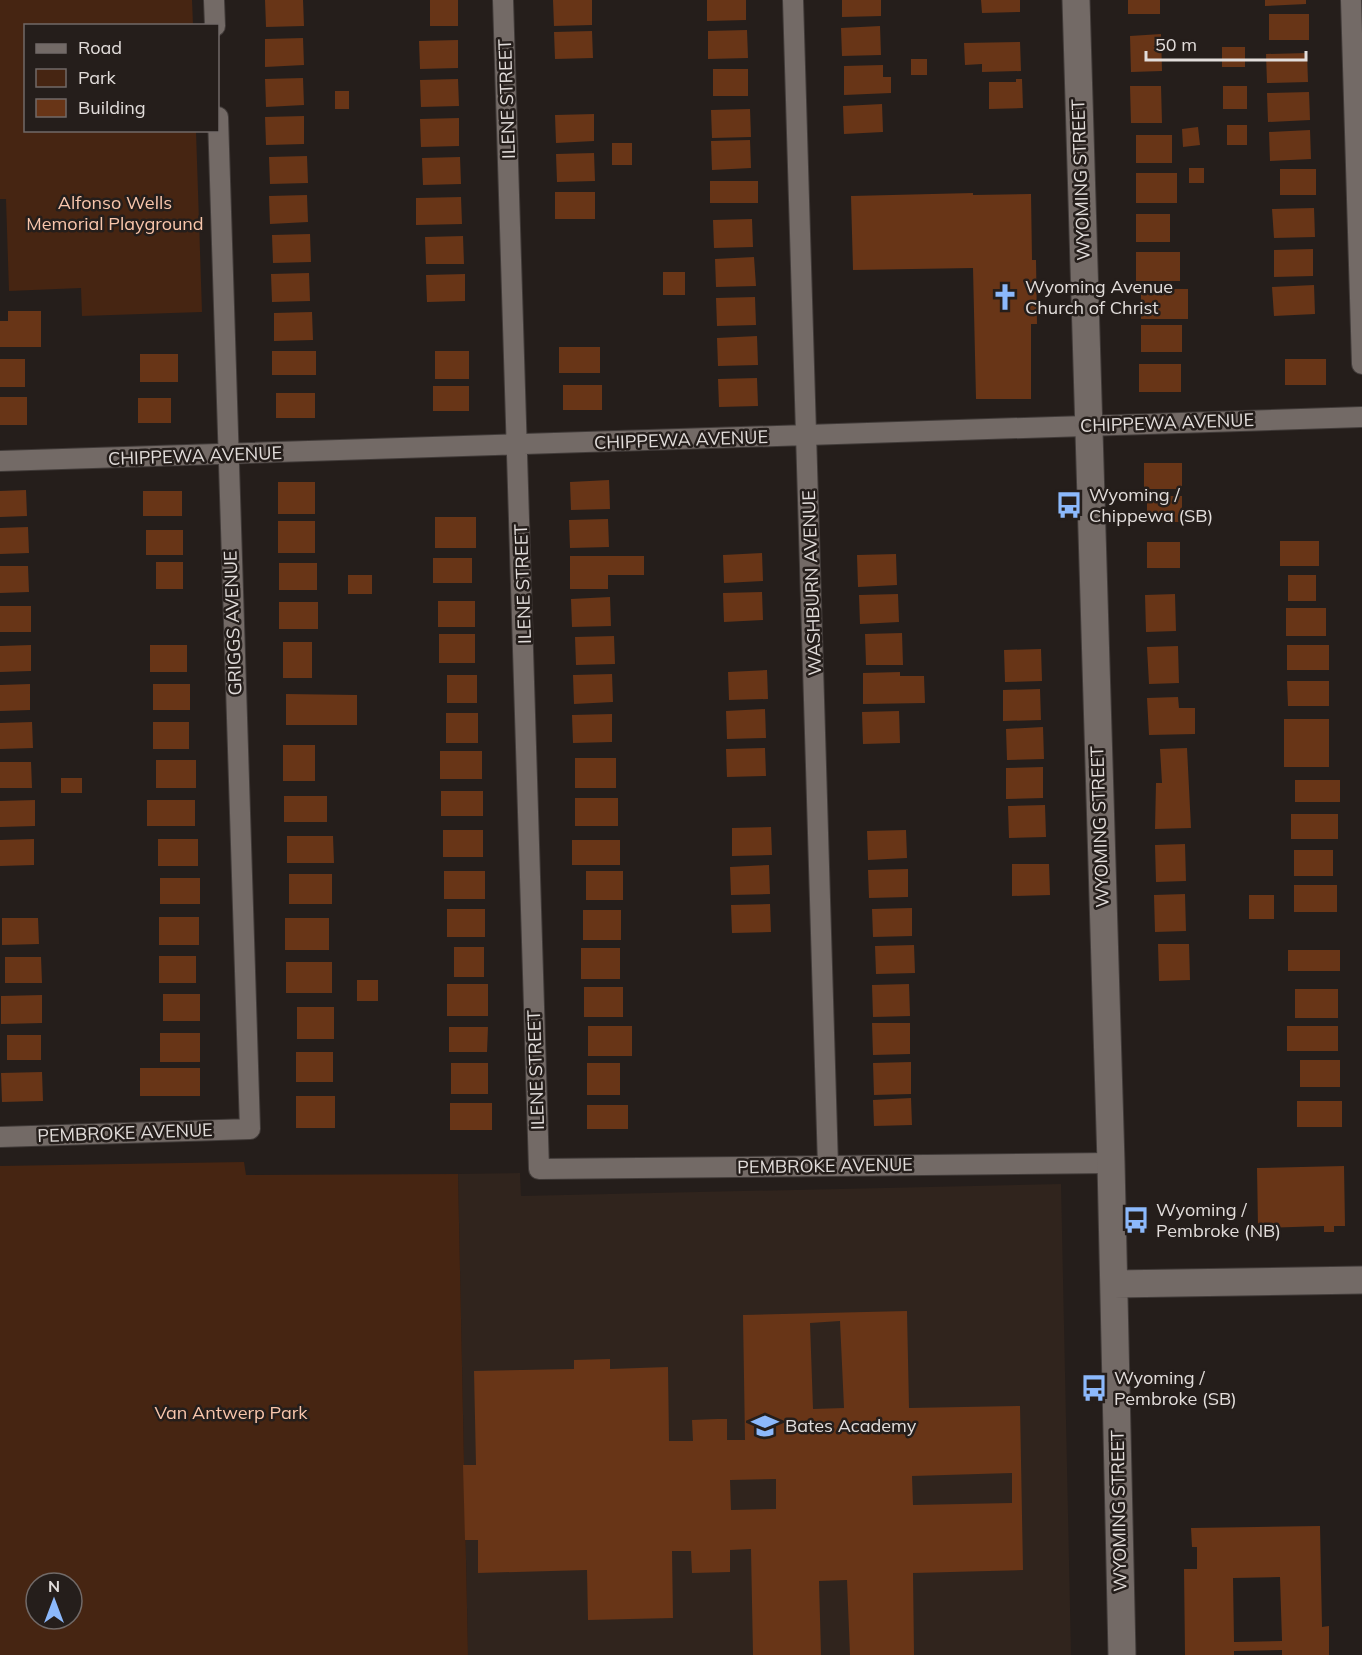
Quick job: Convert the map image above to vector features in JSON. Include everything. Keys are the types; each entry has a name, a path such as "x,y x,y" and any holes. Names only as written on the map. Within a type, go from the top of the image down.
{"street":[{"path":"214,0 215,24"},
{"name":"ILENE STREET","path":"503,0 519,445 539,1169"},
{"name":"WASHBURN AVENUE","path":"792,0 808,437 828,1166"},
{"name":"WYOMING STREET","path":"1076,0 1111,1163 1122,1655"},
{"path":"1351,0 1362,364"},
{"name":"GRIGGS AVENUE","path":"218,132 250,1129"},
{"name":"CHIPPEWA AVENUE","path":"0,461 808,437 1088,425 1362,417"},
{"name":"PEMBROKE AVENUE","path":"0,1137 250,1129"},
{"name":"PEMBROKE AVENUE","path":"539,1169 1111,1163"},
{"path":"1114,1284 1362,1280"}],"shaded area":[{"name":"Bates Academy","path":"520,1173 521,1196 1061,1184 1071,1655 468,1655 458,1174"}],"green space":[{"name":"Alfonso Wells Memorial Playground","path":"0,0 192,0 193,24 24,24 24,132 196,132 202,312 82,316 81,288 9,291 6,199 0,199"},
{"name":"Van Antwerp Park","path":"244,1162 246,1175 458,1174 468,1655 0,1655 0,1166"}],"building":[{"path":"265,0 303,0 304,26 266,27"},
{"path":"430,0 458,0 458,26 430,26"},
{"path":"553,0 592,0 592,25 554,26"},
{"path":"707,0 746,0 746,20 707,21"},
{"path":"842,0 881,0 881,16 842,17"},
{"path":"981,0 1020,0 1020,12 982,13"},
{"path":"1128,0 1160,0 1160,14 1128,14"},
{"path":"1265,0 1306,0 1306,4 1265,6"},
{"path":"1269,14 1309,14 1309,40 1269,40"},
{"path":"880,26 881,55 842,56 841,28"},
{"path":"747,30 748,58 708,59 708,31"},
{"path":"592,31 593,58 555,59 554,32"},
{"path":"1161,34 1162,71 1131,72 1130,36"},
{"path":"303,38 304,65 265,67 265,39"},
{"path":"458,40 458,68 420,69 419,41"},
{"path":"1020,42 1021,71 982,72 982,64 965,65 964,43"},
{"path":"1222,47 1245,47 1245,67 1222,67"},
{"path":"1307,53 1308,82 1267,83 1266,54"},
{"path":"911,59 927,59 927,75 911,75"},
{"path":"883,65 883,77 891,77 891,93 844,95 844,66"},
{"path":"713,69 748,69 748,96 713,96"},
{"path":"303,78 304,105 266,107 265,79"},
{"path":"458,79 459,106 421,107 420,80"},
{"path":"1016,79 1022,79 1023,108 989,109 989,82 1016,82"},
{"path":"1130,86 1161,86 1162,123 1131,123"},
{"path":"1223,86 1247,86 1247,109 1223,109"},
{"path":"335,91 349,91 349,109 335,109"},
{"path":"1309,92 1310,120 1268,122 1267,93"},
{"path":"882,104 883,132 844,134 843,106"},
{"path":"750,109 751,137 712,138 711,110"},
{"path":"594,114 594,141 556,143 555,115"},
{"path":"304,116 304,144 266,145 265,117"},
{"path":"459,118 459,146 421,147 420,119"},
{"path":"1227,125 1247,125 1247,145 1227,145"},
{"path":"1198,127 1200,145 1183,147 1182,129"},
{"path":"1310,130 1311,159 1270,161 1269,132"},
{"path":"1136,135 1172,135 1172,163 1136,163"},
{"path":"750,140 751,168 712,170 711,141"},
{"path":"612,143 632,143 632,165 612,165"},
{"path":"594,153 595,181 557,182 556,154"},
{"path":"307,156 308,183 270,184 269,157"},
{"path":"460,157 461,184 423,185 422,158"},
{"path":"1189,168 1204,168 1204,183 1189,183"},
{"path":"1280,169 1316,169 1316,195 1280,195"},
{"path":"1136,173 1177,173 1177,203 1136,203"},
{"path":"710,181 758,181 758,203 710,203"},
{"path":"555,192 595,192 595,219 555,219"},
{"name":"Wyoming Avenue Church of Christ","path":"973,193 973,195 1031,194 1032,260 1036,260 1037,324 1031,324 1031,399 976,399 973,268 853,270 851,196"},
{"path":"307,195 308,222 270,224 269,196"},
{"path":"461,197 462,224 416,225 416,198"},
{"path":"1314,208 1315,237 1274,238 1272,209"},
{"path":"1136,214 1170,214 1170,242 1136,242"},
{"path":"752,219 753,247 714,248 713,220"},
{"path":"310,234 311,262 273,263 272,235"},
{"path":"463,236 464,264 426,264 425,237"},
{"path":"1313,249 1313,276 1274,277 1274,250"},
{"path":"1136,252 1180,252 1180,281 1136,281"},
{"path":"754,257 756,286 716,287 715,259"},
{"path":"663,272 685,272 685,295 663,295"},
{"path":"309,273 310,301 272,302 271,274"},
{"path":"465,274 465,301 427,302 426,275"},
{"path":"1314,285 1315,314 1274,316 1272,287"},
{"path":"1141,289 1188,289 1188,319 1141,319"},
{"path":"755,297 756,325 717,326 716,298"},
{"path":"8,311 41,311 41,347 0,347 0,321 8,321"},
{"path":"312,312 313,340 274,341 274,313"},
{"path":"1141,325 1182,325 1182,352 1141,352"},
{"path":"757,336 758,365 718,366 717,338"},
{"path":"559,347 600,347 600,373 559,373"},
{"path":"272,351 316,351 316,375 272,375"},
{"path":"435,351 469,351 469,379 435,379"},
{"path":"140,354 178,354 178,382 140,382"},
{"path":"0,359 25,359 25,387 0,387"},
{"path":"1285,359 1326,359 1326,385 1285,385"},
{"path":"1139,364 1181,364 1181,392 1139,392"},
{"path":"757,378 758,406 719,407 718,379"},
{"path":"563,385 602,385 602,410 563,410"},
{"path":"433,386 469,386 469,411 433,411"},
{"path":"276,393 315,393 315,418 276,418"},
{"path":"0,397 27,397 27,425 0,425"},
{"path":"138,398 171,398 171,423 138,423"},
{"path":"1144,463 1182,463 1182,489 1144,489"},
{"path":"609,480 610,509 571,510 570,482"},
{"path":"278,482 315,482 315,514 278,514"},
{"path":"26,490 27,516 0,517 0,491"},
{"path":"143,491 182,491 182,516 143,516"},
{"path":"1147,496 1182,496 1182,522 1147,522"},
{"path":"435,517 476,517 476,548 435,548"},
{"path":"608,519 609,547 570,548 569,520"},
{"path":"278,521 315,521 315,553 278,553"},
{"path":"28,527 29,553 0,554 0,528"},
{"path":"146,530 183,530 183,555 146,555"},
{"path":"1280,541 1319,541 1319,566 1280,566"},
{"path":"1147,542 1180,542 1180,568 1147,568"},
{"path":"762,553 763,581 724,583 723,555"},
{"path":"896,554 897,585 858,587 857,555"},
{"path":"570,556 644,556 644,575 608,575 608,589 570,589"},
{"path":"433,558 472,558 472,583 433,583"},
{"path":"156,562 183,562 183,589 156,589"},
{"path":"279,563 317,563 317,590 279,590"},
{"path":"0,566 28,566 29,592 0,593"},
{"path":"348,575 372,575 372,594 348,594"},
{"path":"1288,575 1316,575 1316,601 1288,601"},
{"path":"762,592 763,620 724,622 723,593"},
{"path":"898,594 899,622 860,624 859,595"},
{"path":"1175,594 1176,631 1146,632 1145,595"},
{"path":"610,597 611,626 572,627 571,599"},
{"path":"438,601 475,601 475,627 438,627"},
{"path":"279,602 318,602 318,629 279,629"},
{"path":"0,606 31,606 31,632 0,632"},
{"path":"1286,608 1326,608 1326,636 1286,636"},
{"path":"902,633 903,665 866,665 865,634"},
{"path":"439,634 475,634 475,663 439,663"},
{"path":"614,636 615,664 576,665 575,637"},
{"path":"283,642 312,642 312,678 283,678"},
{"path":"31,645 31,671 0,672 0,646"},
{"path":"150,645 187,645 187,672 150,672"},
{"path":"1287,645 1329,645 1329,670 1287,670"},
{"path":"1178,646 1179,683 1149,684 1147,647"},
{"path":"1041,649 1042,681 1005,682 1004,650"},
{"path":"767,670 768,699 729,700 728,672"},
{"path":"900,672 900,676 924,676 925,703 863,704 863,673"},
{"path":"612,674 613,702 574,704 573,675"},
{"path":"447,675 477,675 477,703 447,703"},
{"path":"1287,681 1329,681 1329,706 1288,706"},
{"path":"30,684 30,710 0,711 0,685"},
{"path":"153,684 190,684 190,710 153,710"},
{"path":"1040,689 1041,720 1003,721 1003,690"},
{"path":"286,694 357,695 357,725 286,725"},
{"path":"1178,697 1179,708 1195,708 1195,734 1149,735 1147,698"},
{"path":"765,709 766,738 727,739 726,711"},
{"path":"899,711 900,743 863,744 862,712"},
{"path":"446,713 478,713 478,743 446,743"},
{"path":"612,714 612,742 573,743 572,715"},
{"path":"1284,719 1329,719 1329,767 1284,767"},
{"path":"32,722 33,748 0,749 0,723"},
{"path":"153,722 189,722 189,749 153,749"},
{"path":"1043,727 1044,759 1007,760 1006,729"},
{"path":"283,745 315,745 315,781 283,781"},
{"path":"765,748 766,776 727,777 726,749"},
{"path":"1187,748 1191,828 1155,829 1156,783 1162,783 1160,749"},
{"path":"440,751 482,751 482,779 440,779"},
{"path":"575,758 616,758 616,788 575,788"},
{"path":"156,760 196,760 196,788 156,788"},
{"path":"0,762 31,762 32,788 0,788"},
{"path":"1043,767 1043,798 1006,799 1006,768"},
{"path":"61,778 82,778 82,793 61,793"},
{"path":"1295,780 1340,780 1340,802 1295,802"},
{"path":"441,791 483,791 483,816 441,816"},
{"path":"284,796 327,796 327,822 284,822"},
{"path":"575,798 618,798 618,826 575,826"},
{"path":"35,800 35,826 0,827 0,801"},
{"path":"147,800 195,800 195,826 147,826"},
{"path":"1045,805 1046,837 1009,838 1008,806"},
{"path":"1291,814 1338,814 1338,839 1291,839"},
{"path":"771,827 772,855 732,856 732,828"},
{"path":"443,830 483,830 483,857 443,857"},
{"path":"906,830 907,858 868,860 867,831"},
{"path":"287,836 333,836 334,863 287,863"},
{"path":"34,839 34,865 0,866 0,840"},
{"path":"158,839 198,839 198,866 158,866"},
{"path":"572,840 620,840 620,865 572,865"},
{"path":"1185,844 1186,881 1156,882 1155,845"},
{"path":"1294,850 1333,850 1333,876 1294,876"},
{"path":"1012,864 1049,864 1050,895 1012,896"},
{"path":"769,865 770,894 731,895 730,867"},
{"path":"908,869 908,897 869,898 868,870"},
{"path":"444,871 485,871 485,899 444,899"},
{"path":"586,871 623,871 623,900 586,900"},
{"path":"289,874 332,874 332,904 289,904"},
{"path":"160,878 200,878 200,904 160,904"},
{"path":"1294,885 1337,885 1337,912 1294,912"},
{"path":"1185,894 1186,931 1155,932 1154,895"},
{"path":"1249,895 1274,895 1274,919 1249,919"},
{"path":"770,904 771,932 732,933 731,905"},
{"path":"912,908 912,936 873,937 872,909"},
{"path":"447,909 485,909 485,937 447,937"},
{"path":"583,910 621,910 621,940 583,940"},
{"path":"159,917 199,917 199,945 159,945"},
{"path":"2,918 38,918 39,944 2,945"},
{"path":"285,918 329,918 329,950 285,950"},
{"path":"1158,944 1189,944 1190,980 1159,981"},
{"path":"914,945 915,973 876,974 875,946"},
{"path":"454,947 484,947 484,977 454,977"},
{"path":"581,948 620,948 620,979 581,979"},
{"path":"1288,950 1340,950 1340,971 1288,971"},
{"path":"159,956 196,956 196,983 159,983"},
{"path":"5,957 41,957 42,983 5,983"},
{"path":"286,962 332,962 332,993 286,993"},
{"path":"357,980 378,980 378,1001 357,1001"},
{"path":"447,984 488,984 488,1016 447,1016"},
{"path":"909,984 910,1016 873,1017 872,985"},
{"path":"584,987 623,987 623,1017 584,1017"},
{"path":"1295,989 1338,989 1338,1018 1295,1018"},
{"path":"163,994 200,994 200,1021 163,1021"},
{"path":"42,995 42,1023 1,1024 1,996"},
{"path":"297,1007 334,1007 334,1039 297,1039"},
{"path":"872,1023 910,1023 910,1054 873,1055"},
{"path":"588,1026 632,1026 632,1056 588,1056"},
{"path":"1287,1026 1338,1026 1338,1051 1287,1051"},
{"path":"449,1027 488,1027 487,1052 449,1052"},
{"path":"160,1033 200,1033 200,1062 160,1062"},
{"path":"7,1035 41,1035 41,1060 7,1060"},
{"path":"296,1052 333,1052 333,1082 296,1082"},
{"path":"1300,1060 1340,1060 1340,1087 1300,1087"},
{"path":"911,1062 911,1094 874,1095 873,1063"},
{"path":"451,1063 488,1063 488,1094 451,1094"},
{"path":"587,1063 620,1063 620,1095 587,1095"},
{"path":"140,1068 200,1068 200,1096 140,1096"},
{"path":"42,1072 43,1101 2,1102 1,1073"},
{"path":"296,1096 335,1096 335,1128 296,1128"},
{"path":"911,1098 912,1125 874,1126 873,1100"},
{"path":"1297,1101 1342,1101 1342,1127 1297,1127"},
{"path":"450,1103 492,1103 492,1130 450,1130"},
{"path":"587,1105 628,1105 628,1129 587,1129"},
{"path":"1344,1166 1345,1226 1334,1226 1334,1232 1324,1232 1324,1226 1258,1228 1257,1168"},
{"path":"907,1311 909,1408 1020,1406 1023,1570 913,1573 914,1655 850,1655 847,1580 819,1581 821,1655 753,1655 751,1549 730,1550 730,1572 692,1573 691,1551 672,1551 673,1618 588,1620 587,1570 478,1573 478,1540 465,1540 463,1465 476,1465 474,1371 574,1369 574,1360 610,1359 610,1369 668,1367 669,1441 693,1441 692,1420 717,1419 727,1419 727,1440 745,1440 743,1315","holes":["840,1321 844,1408 813,1409 810,1323","1012,1473 1012,1503 913,1505 912,1476","776,1479 776,1509 731,1510 730,1480"]},
{"path":"1320,1526 1322,1627 1329,1626 1329,1655 1282,1655 1282,1650 1234,1651 1234,1655 1185,1655 1184,1569 1197,1569 1197,1547 1192,1547 1191,1528","holes":["1280,1577 1282,1641 1234,1642 1233,1578"]}],"place":[{"name":"Wyoming Avenue Church of Christ","path":"1005,297"},
{"name":"Wyoming / Chippewa (SB)","path":"1069,505"},
{"name":"Wyoming / Pembroke (NB)","path":"1136,1220"},
{"name":"Wyoming / Pembroke (SB)","path":"1094,1388"},
{"name":"Bates Academy","path":"765,1426"}]}
